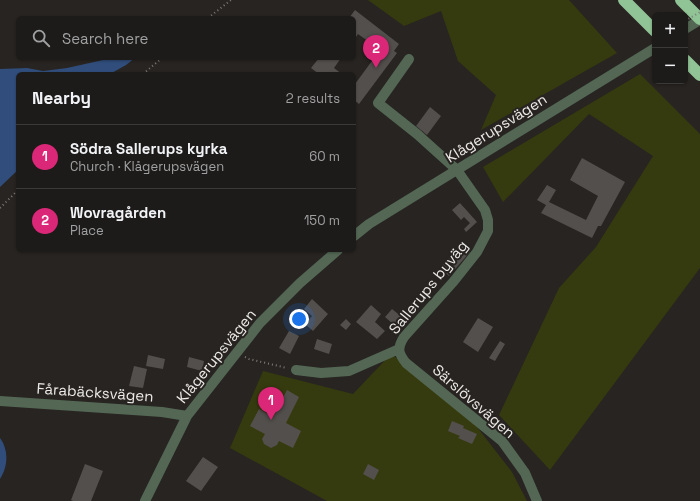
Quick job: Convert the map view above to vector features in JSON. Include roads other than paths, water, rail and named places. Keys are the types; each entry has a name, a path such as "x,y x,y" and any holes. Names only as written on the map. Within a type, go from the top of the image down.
{"highway":[{"path":"624,0 652,28"},
{"path":"681,0 700,19"},
{"path":"688,63 700,75"}],"street":[{"path":"688,27 700,19"},
{"name":"Klågerupsvägen","path":"356,234 369,224 652,50"},
{"name":"Sallerups byväg","path":"296,370 321,373 349,371 399,349 400,343 404,336 454,281 477,252 488,230 488,220 485,210 457,170 417,134 378,103 409,59"},
{"name":"Klågerupsvägen","path":"145,501 187,416 260,323 300,283 336,252"},
{"name":"Särslövsvägen","path":"399,349 400,355 406,363 502,441 525,473 537,501"},
{"name":"Fårabäcksvägen","path":"0,401 162,412 187,416"}],"water":[{"path":"103,60 132,60 114,72 16,72 16,172 0,187 0,69 27,68 43,71 67,68"},
{"path":"0,438 5,448 6,464 0,479"}],"place":[{"name":"Wovragården","path":"376,68"},
{"name":"Södra Sallerups kyrka","path":"271,420"}]}
